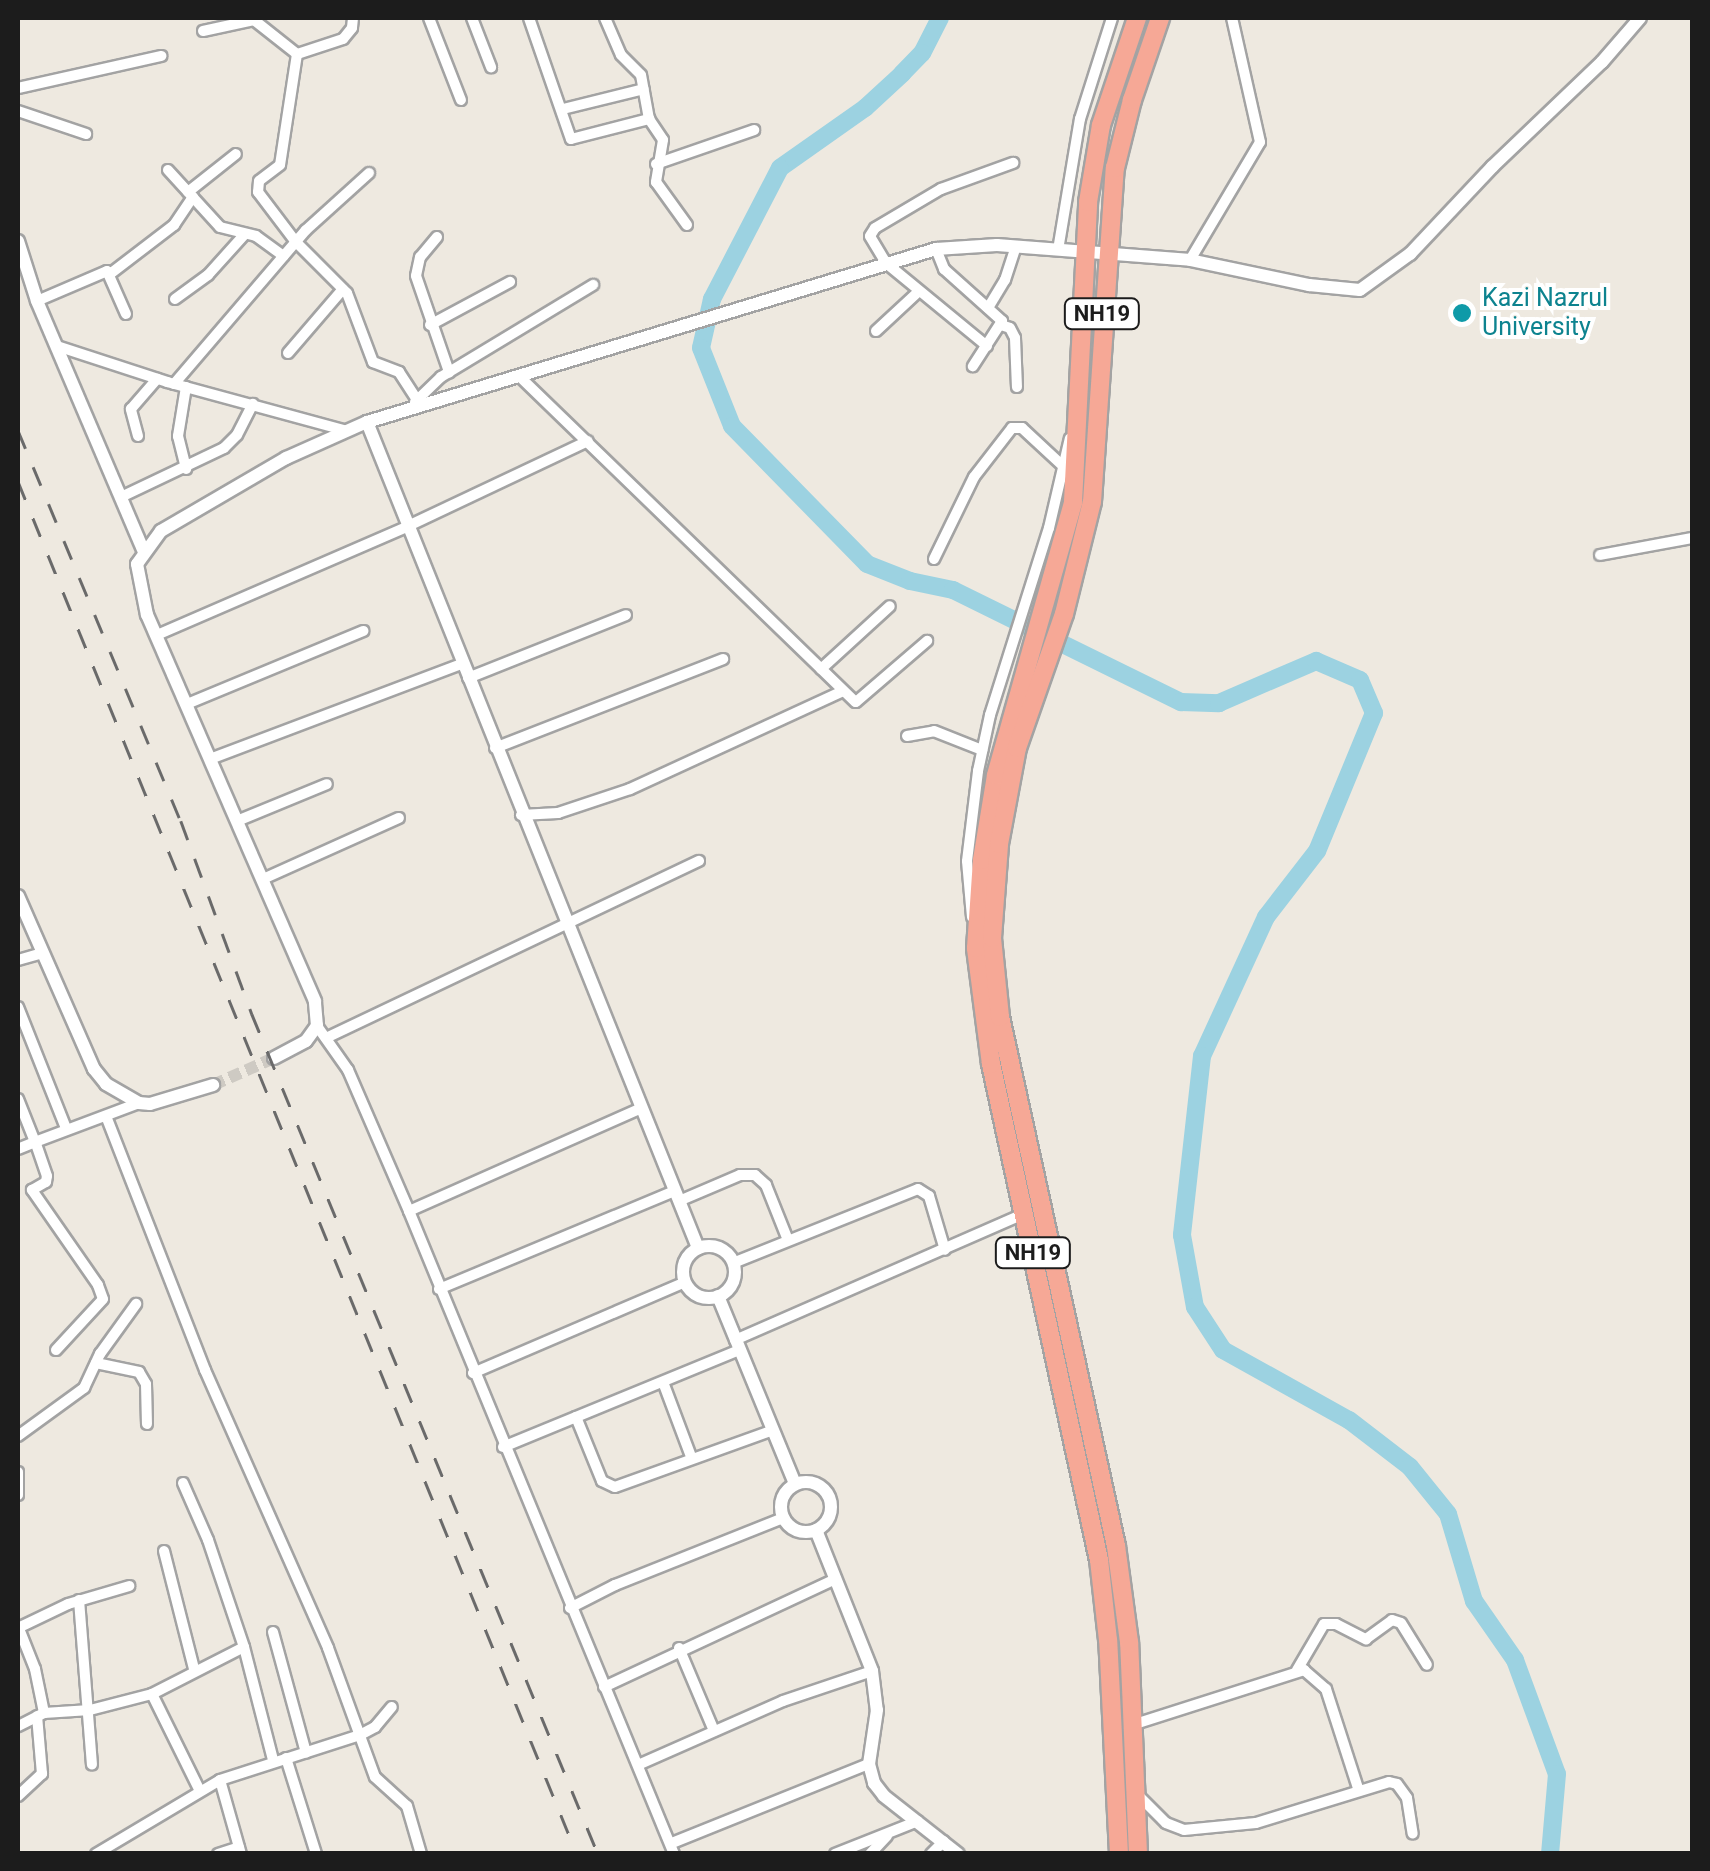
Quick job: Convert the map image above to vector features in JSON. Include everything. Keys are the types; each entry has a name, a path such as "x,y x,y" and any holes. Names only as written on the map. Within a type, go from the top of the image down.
{"highway":[{"name":"NH19","path":"1138,1854 1129,1642 1116,1546 1003,1032 992,962 999,844 1008,792 1064,614 1092,502 1106,252 1122,134 1160,18"},
{"name":"NH19","path":"1119,1854 1105,1597 1093,1519 984,1027 976,948 982,860 992,796 1027,656 1034,603 1073,502 1081,382 1083,252 1102,125 1134,20"}],"street":[{"path":"297,54 342,39 352,28 353,18"},
{"path":"430,18 460,100"},
{"path":"472,18 492,67"},
{"path":"604,18 621,55 641,75 649,120 663,140 656,182 687,225"},
{"path":"1058,250 1080,118 1112,18"},
{"path":"1190,260 1260,142 1232,18"},
{"path":"869,1764 673,1848 503,1448 409,1211 348,1070 322,1032 306,974 157,635 139,589 137,564 161,531 215,496 347,430 414,403 936,248 958,244 1190,260 1309,285 1360,290 1410,254 1492,167 1602,62 1640,18"},
{"path":"533,19 571,139 649,120"},
{"path":"202,31 254,20 297,54"},
{"path":"297,54 280,165 257,186 260,198 296,242 343,289 372,362 398,372 414,403"},
{"path":"18,88 161,56"},
{"path":"564,109 644,89"},
{"path":"18,110 86,134"},
{"path":"656,164 754,130"},
{"path":"37,302 97,272 110,274 174,225 191,194 236,154"},
{"path":"986,346 886,264 870,236 875,228 940,189 1013,164"},
{"path":"168,170 220,227 263,239 284,256"},
{"path":"186,469 178,436 180,386 296,242 369,174"},
{"path":"175,299 208,275 244,234"},
{"path":"437,236 420,258 416,276 449,372"},
{"path":"18,240 37,302 144,550"},
{"path":"988,308 1005,280 1016,247"},
{"path":"936,248 944,269 988,308 1001,325 1010,328 1015,338 1017,387"},
{"path":"110,274 126,314"},
{"path":"430,325 510,282"},
{"path":"414,403 449,372 593,286"},
{"path":"288,353 343,289"},
{"path":"876,331 918,291"},
{"path":"973,366 1001,325"},
{"path":"57,346 180,386 347,430"},
{"path":"518,375 856,702 928,641"},
{"path":"138,436 131,409 157,379"},
{"path":"976,948 967,861 982,750 1012,642 1034,603 1081,382"},
{"path":"121,498 186,469 232,442 253,404"},
{"path":"367,422 698,1248"},
{"path":"934,559 966,489 1012,428 1022,428 1063,466"},
{"path":"157,635 588,441"},
{"path":"1600,555 1692,538"},
{"path":"821,668 890,606"},
{"path":"468,678 626,615"},
{"path":"187,704 362,631"},
{"path":"495,748 723,658"},
{"path":"210,759 336,716 462,664"},
{"path":"521,814 558,813 630,789 842,691"},
{"path":"908,736 934,731 982,750"},
{"path":"237,821 327,784"},
{"path":"263,879 399,818"},
{"path":"274,1058 322,1032 699,861"},
{"path":"18,896 94,1069 106,1084 139,1103"},
{"path":"18,960 43,953"},
{"path":"18,1007 66,1128"},
{"path":"18,1150 66,1128 139,1103 161,1103 214,1084"},
{"path":"18,1099 47,1176 46,1182 32,1190 98,1285 103,1299 56,1350"},
{"path":"409,1211 641,1108"},
{"path":"106,1116 205,1370 322,1634 375,1777 407,1806 421,1854"},
{"path":"439,1289 677,1196 740,1176 755,1175 766,1185 788,1240"},
{"path":"733,1262 918,1189 929,1196 945,1250"},
{"path":"503,1448 662,1382 1024,1214"},
{"path":"715,1247 733,1262 731,1286 718,1296 695,1294 685,1282 686,1259 698,1248 715,1247"},
{"path":"473,1373 685,1282"},
{"path":"718,1296 795,1484"},
{"path":"18,1436 84,1388 136,1304"},
{"path":"96,1363 140,1372 146,1384 146,1424"},
{"path":"662,1382 692,1460"},
{"path":"576,1417 602,1481 610,1487 772,1430"},
{"path":"18,1472 18,1494"},
{"path":"183,1483 208,1540 279,1759 316,1854"},
{"path":"795,1484 814,1484 827,1494 829,1517 816,1530 795,1530 783,1518 781,1502 795,1484"},
{"path":"570,1608 615,1585 783,1518"},
{"path":"816,1530 872,1671 877,1710 869,1764 877,1790 958,1854"},
{"path":"164,1551 194,1669"},
{"path":"604,1686 679,1648 836,1579"},
{"path":"18,1796 42,1774 35,1669 18,1627 78,1600 129,1586"},
{"path":"78,1600 92,1764"},
{"path":"1297,1670 1324,1624 1366,1639 1392,1620 1401,1623 1427,1666"},
{"path":"273,1632 306,1753"},
{"path":"18,1726 41,1714 85,1710 152,1694 194,1669 244,1648"},
{"path":"679,1648 714,1731"},
{"path":"1132,1725 1297,1670 1311,1674 1326,1689 1358,1788"},
{"path":"638,1766 783,1700 872,1671"},
{"path":"152,1694 200,1790"},
{"path":"96,1854 220,1780 360,1735 376,1727 392,1708"},
{"path":"218,1854 240,1850 220,1780"},
{"path":"1136,1793 1166,1823 1184,1830 1256,1823 1358,1788 1397,1784 1407,1798 1414,1834"},
{"path":"836,1854 918,1820"},
{"path":"870,1854 891,1832"},
{"path":"932,1854 944,1841"}],"waterway":[{"path":"940,18 922,53 902,74 865,108 780,168 712,299 701,348 732,426 867,564 910,581 953,590 1181,702 1219,703 1316,661 1360,680 1374,713 1317,851 1266,917 1202,1056 1182,1235 1195,1307 1223,1350 1349,1420 1410,1467 1448,1514 1474,1601 1515,1660 1557,1774 1550,1854"}],"tunnel":[{"path":"213,1085 274,1058"}],"railway":[{"path":"18,430 181,821 252,1014 598,1854"},
{"path":"18,481 577,1854"}],"place":[{"name":"Kazi Nazrul University","path":"1462,313"}]}
